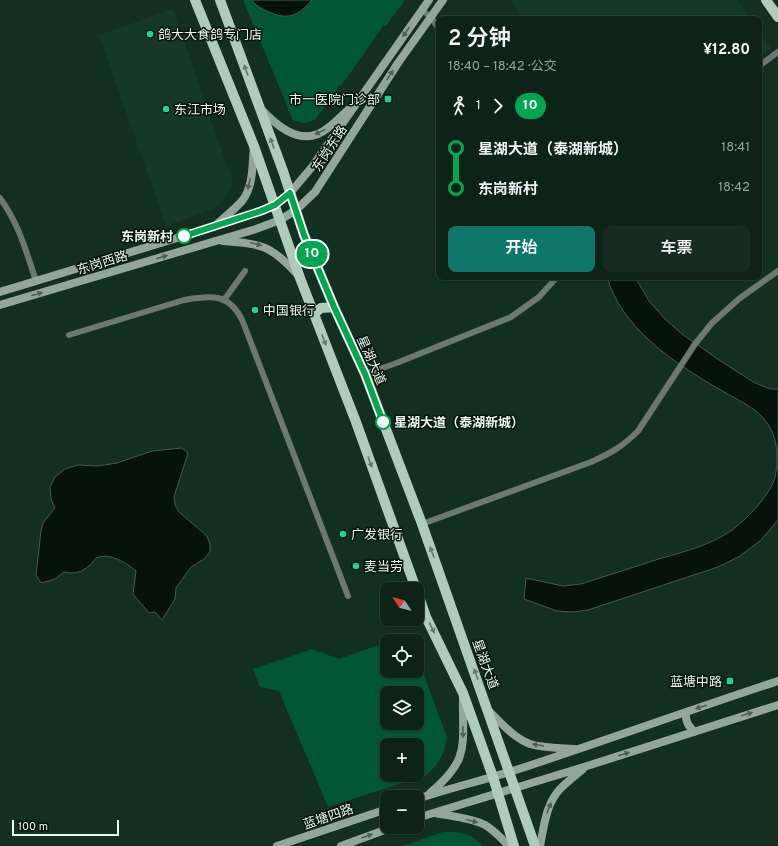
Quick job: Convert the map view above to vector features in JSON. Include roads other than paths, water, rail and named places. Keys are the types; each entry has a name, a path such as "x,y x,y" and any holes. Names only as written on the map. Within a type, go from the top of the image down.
{"main road":[{"path":"195,0 254,146 300,278 356,422 414,582"},
{"name":"星湖大道","path":"220,0 304,235 334,307 365,374 422,524 489,711 535,846"},
{"name":"东岗东路","path":"275,205 290,193 312,167 429,0"},
{"name":"东岗东路","path":"280,220 296,210 315,192 398,63 443,0"},
{"path":"766,0 778,17"},
{"path":"259,107 272,121 286,130 300,135 313,135 319,134 329,127 360,98"},
{"path":"213,227 237,206 247,193 250,186 254,146"},
{"name":"东岗西路","path":"0,292 191,234 275,205"},
{"name":"东岗西路","path":"0,305 256,229 280,220"},
{"path":"191,234 196,246"},
{"path":"218,240 251,243 268,248 281,257 300,278"},
{"path":"314,314 321,308 334,307"},
{"path":"424,611 463,693 514,846"},
{"path":"426,796 509,772 577,750 778,682"},
{"path":"426,796 443,782 452,772 462,754 463,693"},
{"path":"424,816 694,732 778,704"},
{"path":"489,711 505,727 524,741 541,746 577,750"},
{"path":"686,712 688,726 694,732"},
{"path":"540,846 547,810 555,796 561,788 586,766"},
{"name":"蓝塘四路","path":"278,846 380,811"},
{"path":"434,812 474,821 484,825 499,836 509,846"},
{"path":"340,846 380,832"}],"street":[{"path":"422,10 431,17 436,24"},
{"path":"762,64 778,52"},
{"path":"0,198 17,225 36,281"},
{"path":"224,300 245,271"},
{"path":"422,524 591,462 613,452 626,443 638,431 695,344 712,322 755,286 778,271"},
{"path":"365,374 394,364 511,317 539,297 553,280"},
{"path":"69,335 184,300 203,296 224,300 231,305 239,314 348,596"}],"place":[{"name":"鸽大大食鸽专门店","path":"150,34"},
{"name":"市一医院门诊部","path":"388,99"},
{"name":"东江市场","path":"166,109"},
{"name":"东岗新村","path":"184,236"},
{"name":"中国银行","path":"255,310"},
{"name":"星湖大道（泰湖新城）","path":"383,422"},
{"name":"广发银行","path":"343,534"},
{"name":"麦当劳","path":"356,566"},
{"name":"蓝塘中路","path":"730,681"}]}
